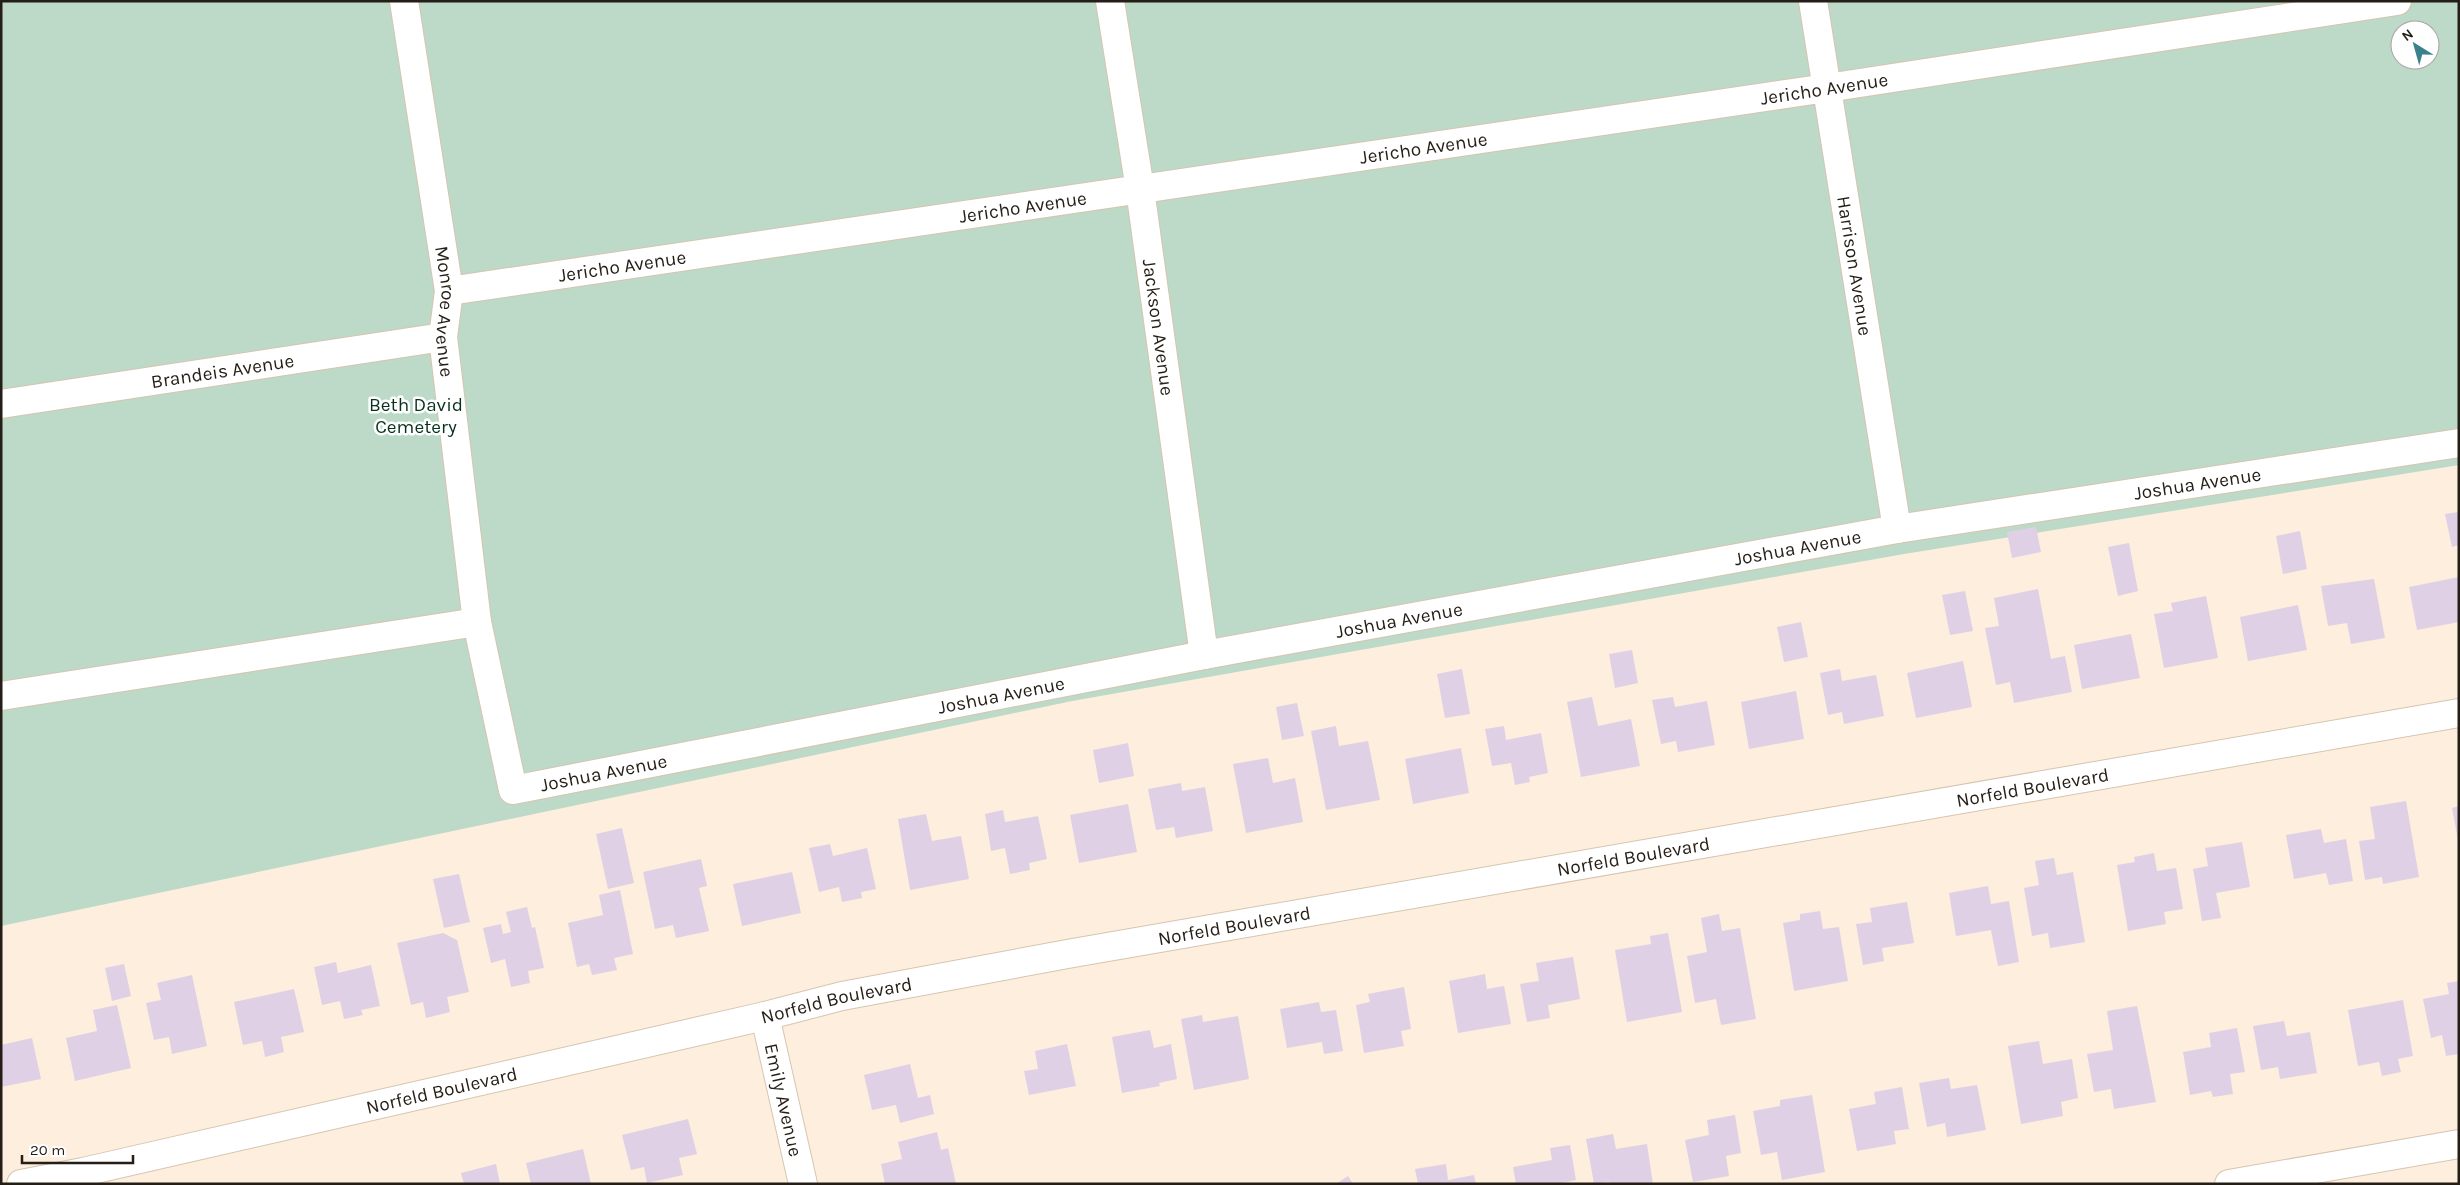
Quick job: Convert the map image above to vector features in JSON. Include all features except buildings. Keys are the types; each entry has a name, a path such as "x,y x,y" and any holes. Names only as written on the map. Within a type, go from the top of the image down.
{"street":[{"name":"Monroe Avenue","path":"404,1 449,290 443,336 477,622"},
{"name":"Jackson Avenue","path":"1110,1 1140,189 1204,654"},
{"name":"Harrison Avenue","path":"1813,1 1825,88 1898,529"},
{"name":"Jericho Avenue","path":"449,290 1825,88 2397,1"},
{"name":"Brandeis Avenue","path":"1,404 443,336"},
{"name":"Joshua Avenue","path":"477,622 513,790 1204,654 1898,529 2459,443"},
{"path":"1,696 477,622"},
{"name":"Norfeld Boulevard","path":"20,1184 93,1170 765,1016 842,996 1073,953 2459,713"},
{"name":"Emily Avenue","path":"765,1016 803,1184"},
{"path":"2229,1184 2459,1144"}],"green space":[{"name":"Beth David Cemetery","path":"1,1 2459,1 2459,465 1904,554 1072,701 1,926"}]}
